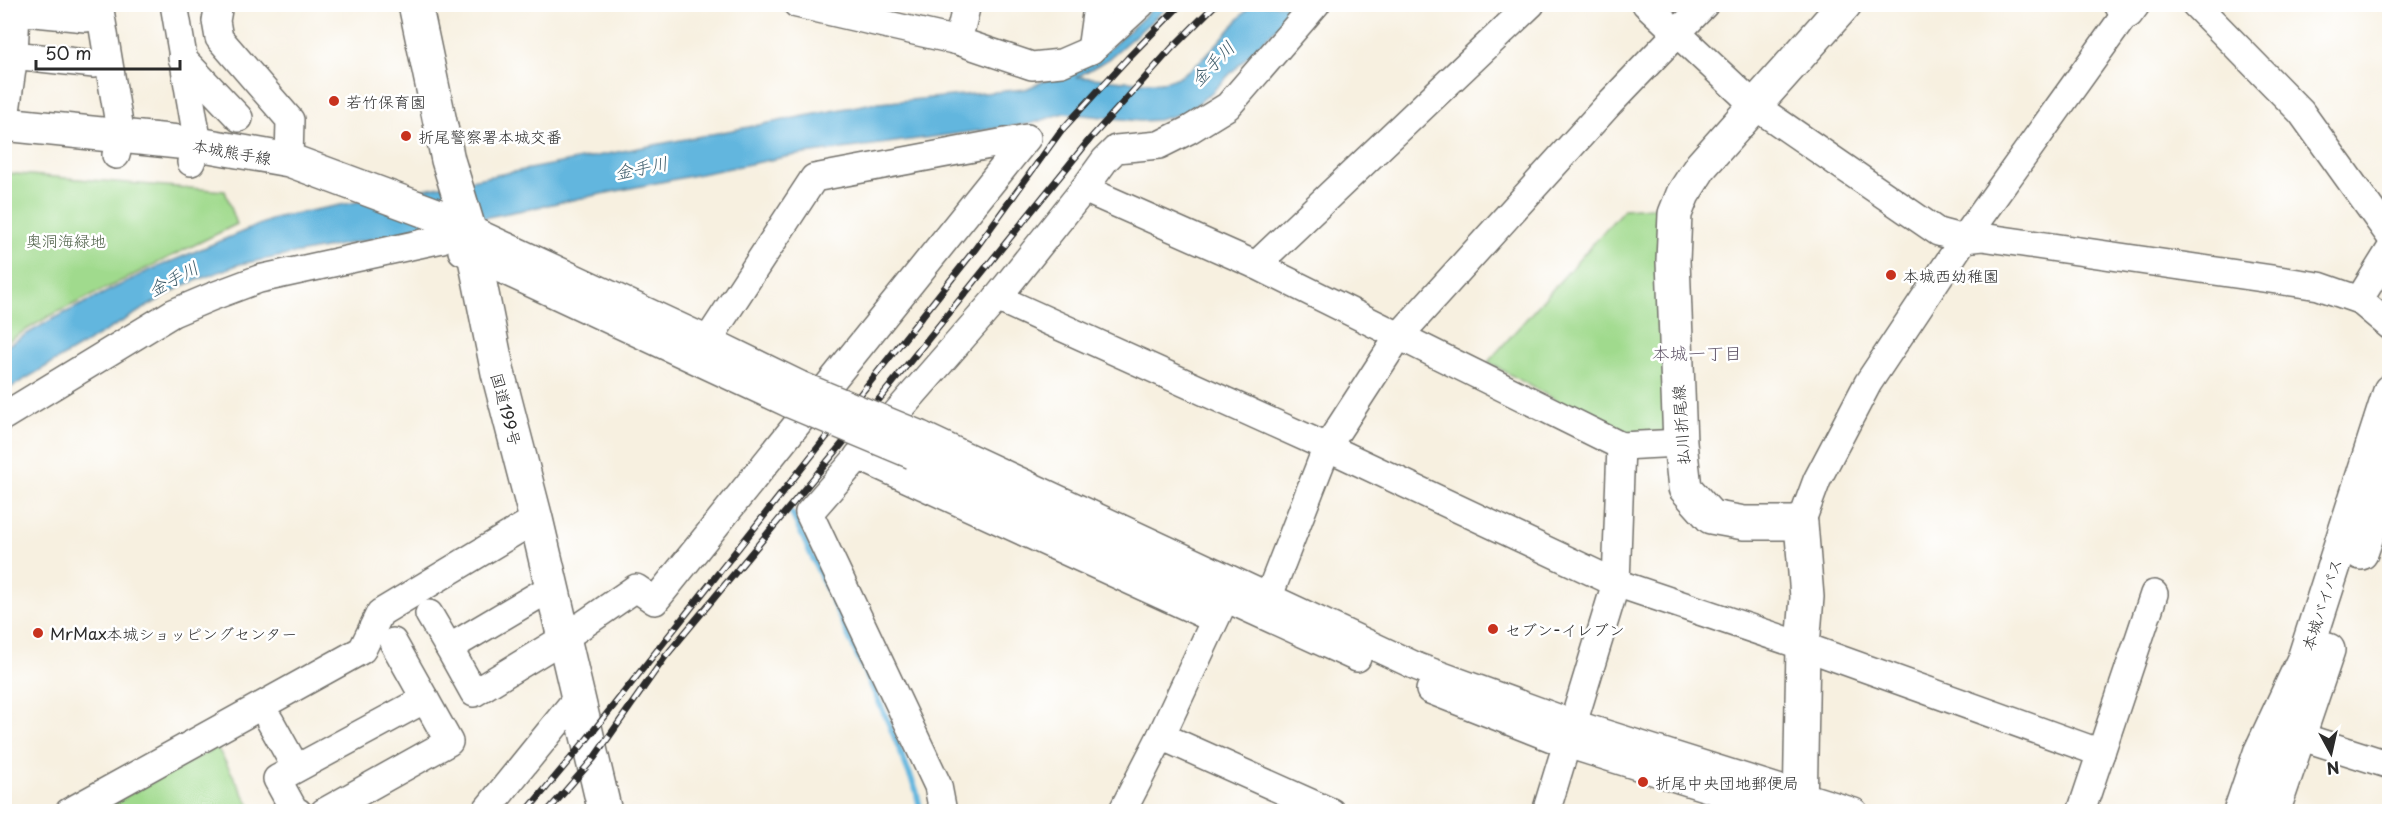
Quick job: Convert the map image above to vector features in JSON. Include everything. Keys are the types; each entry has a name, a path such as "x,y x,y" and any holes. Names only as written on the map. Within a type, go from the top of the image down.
{"main road":[{"name":"国道199号","path":"415,4 448,160 449,235 498,373 536,519 605,812"},
{"name":"払川折尾線","path":"1801,523 1744,523 1711,517 1685,488 1680,443 1673,261 1675,214 1683,195 1701,166 1845,4"},
{"name":"本城熊手線","path":"5,124 118,145 289,160 335,188 449,235"},
{"name":"本城熊手線","path":"4,143 118,145"},
{"name":"本城熊手線","path":"195,153 272,179 335,188"},
{"name":"本城バイパス","path":"2240,812 2260,753 2304,659 2390,391"},
{"name":"本城バイパス","path":"2274,812 2390,470"},
{"path":"1794,806 1807,597 1801,523"}],"street":[{"path":"174,4 195,153"},
{"path":"219,4 216,21 219,38 290,120 289,160"},
{"path":"797,4 958,41 1032,66 1061,63 1091,50 1141,4"},
{"path":"958,41 967,4"},
{"path":"1091,50 1096,14 1101,4"},
{"path":"944,812 938,786 809,513 997,298 1105,160 1116,149 1159,145 1228,106 1316,4"},
{"path":"1256,266 1531,4"},
{"path":"1646,4 1755,106 1938,232 1964,239 1982,237 2319,286 2359,300 2390,326"},
{"path":"1265,605 1327,447 1399,336 1610,103 1705,4"},
{"path":"2195,4 2301,112 2390,236"},
{"path":"1801,523 1817,480 1868,383 1964,239 2127,7"},
{"path":"5,124 10,11 92,11 118,145"},
{"path":"9,54 94,64"},
{"path":"182,58 239,118"},
{"path":"298,812 294,810 277,779 296,768 430,707 474,693 564,638 636,588 655,601 1026,138 814,178 708,340"},
{"path":"1084,189 1256,266 1621,446 1680,443"},
{"path":"449,235 795,395 916,445 1265,605 1415,684 1794,806 1854,812"},
{"path":"4,416 173,313 211,297 259,279 449,235 708,340 795,395"},
{"path":"2359,300 2390,250"},
{"path":"997,298 1327,447 1616,583 1803,646 2101,753"},
{"path":"916,445 1219,609"},
{"path":"1546,812 1616,583 1621,446"},
{"path":"858,456 1219,609 1265,605"},
{"path":"69,812 362,650 380,613 536,519"},
{"path":"449,648 552,587"},
{"path":"2080,812 2154,594"},
{"path":"1122,812 1161,736 1219,609"},
{"path":"429,614 474,693"},
{"path":"324,812 449,742 393,642"},
{"path":"485,812 578,697"},
{"path":"270,721 296,768"},
{"path":"1161,736 1282,802 1331,812"},
{"path":"2299,736 2390,765"}],"green space":[{"name":"奥洞海緑地","path":"5,173 225,191 237,224 48,317 5,343"},
{"path":"1665,206 1671,430 1621,437 1488,362 1624,209"},
{"path":"217,747 253,811 96,812"}],"water":[{"name":"金手川","path":"1157,5 1170,5 1107,60 1077,77 1141,82 1161,82 1173,79 1198,63 1251,5 1299,5 1212,92 1187,112 1158,120 1140,121 1064,113 1030,124 790,156 240,264 182,286 5,391 5,347 49,321 148,271 278,217 868,104 1026,89 1102,55"}],"waterway":[{"path":"792,513 890,726 916,790 921,812"}],"railway":[{"path":"526,812 587,739 973,252 1060,132 1181,4"},
{"path":"547,812 594,758 665,657 886,391 1090,139 1172,48 1216,4"}],"place":[{"name":"若竹保育園","path":"334,101"},
{"name":"折尾警察署本城交番","path":"406,136"},
{"name":"本城西幼稚園","path":"1891,275"},
{"name":"セブン-イレブン","path":"1493,629"},
{"name":"MrMax本城ショッピングセンター","path":"38,633"},
{"name":"折尾中央団地郵便局","path":"1643,782"}],"district":[{"name":"本城一丁目","path":"1697,352"}]}
